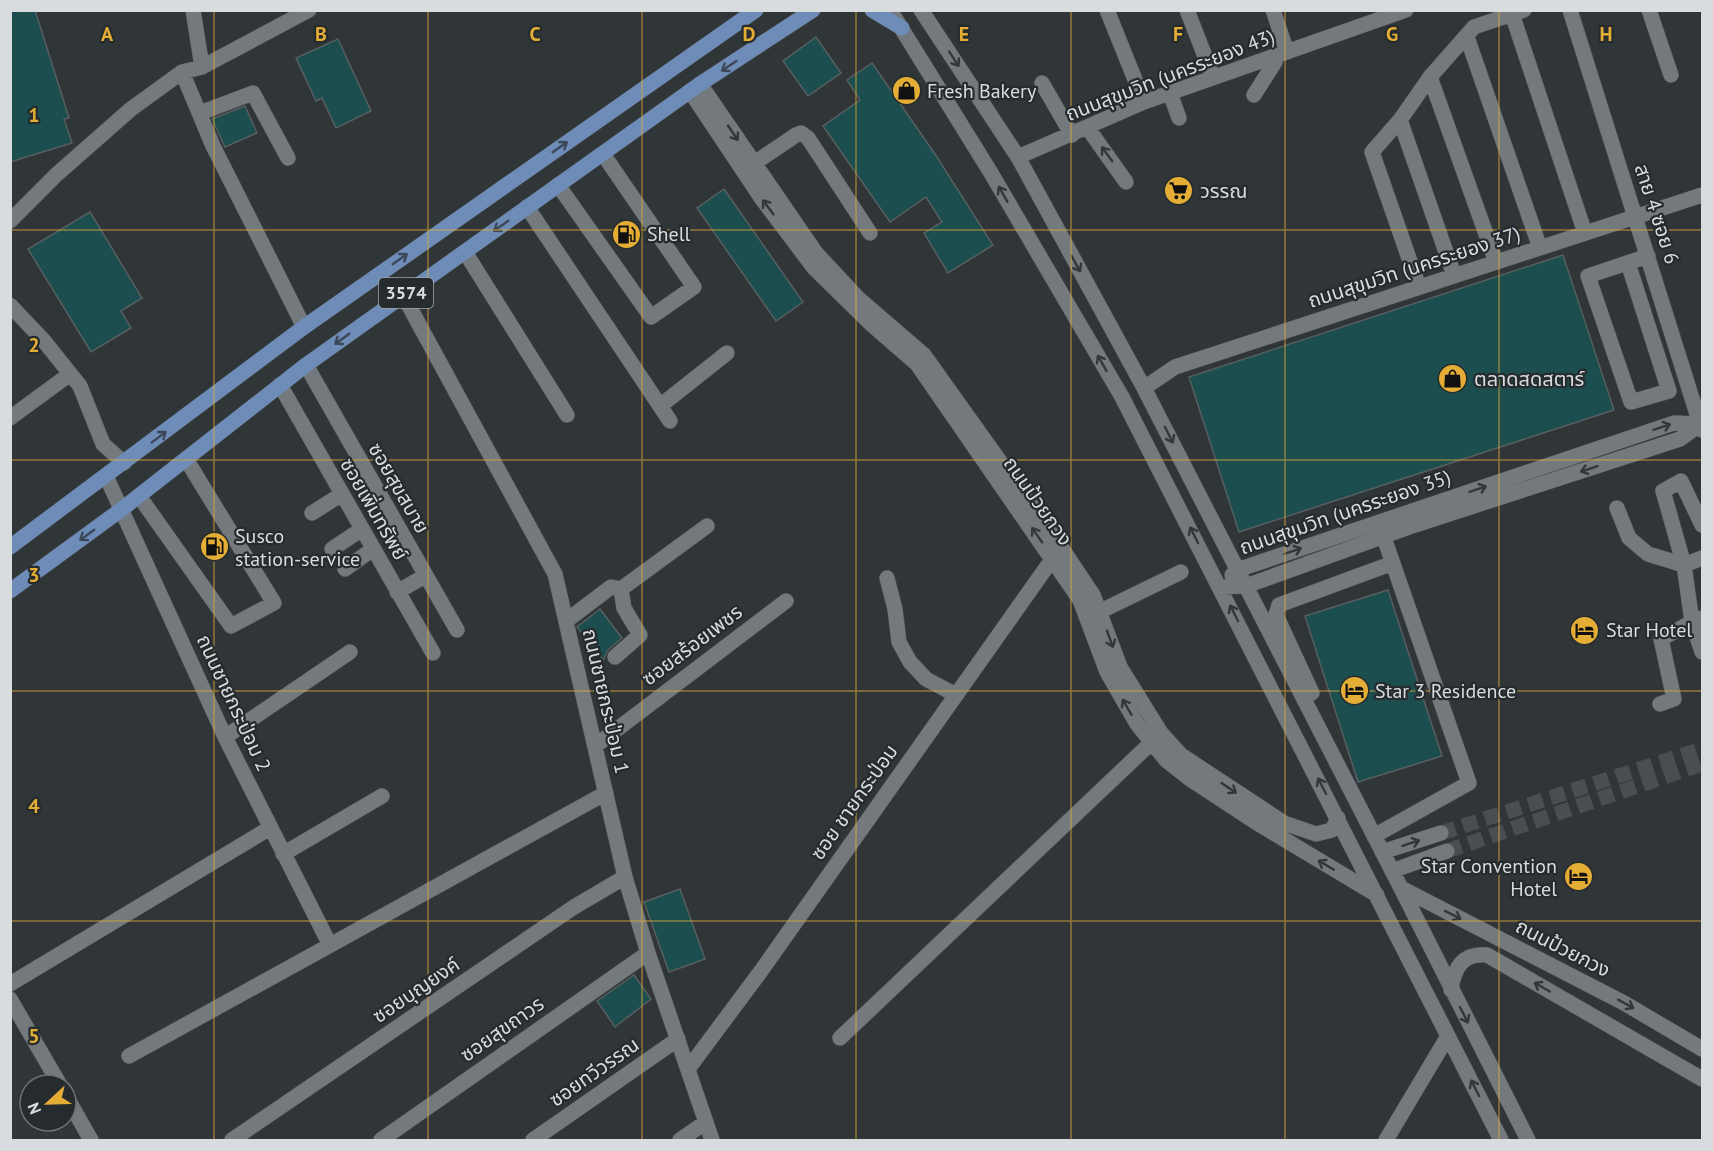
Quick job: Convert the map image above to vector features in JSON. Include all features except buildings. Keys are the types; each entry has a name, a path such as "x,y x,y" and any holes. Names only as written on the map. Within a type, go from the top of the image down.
{"main road":[{"name":"3574","path":"10,547 304,327 756,10"},
{"name":"3574","path":"10,591 122,509 306,365 695,88 813,10"},
{"path":"872,10 902,28"}],"street":[{"path":"194,10 202,67"},
{"path":"10,221 114,124 182,72 202,67 309,10"},
{"path":"890,10 991,173 1122,397 1502,1140"},
{"path":"921,10 1018,157 1144,388 1528,1140"},
{"path":"1107,10 1144,102"},
{"path":"1187,10 1213,77"},
{"name":"ถนนสุขุมวิท (นครระยอง 43)","path":"1018,157 1144,102 1406,10"},
{"name":"สาย 4 ซอย 6","path":"1570,10 1702,425"},
{"path":"1649,10 1671,75"},
{"path":"1254,95 1280,54 1277,12"},
{"path":"1419,287 1372,152 1400,120 1430,77 1474,27 1518,12 1585,233"},
{"path":"1467,37 1540,248"},
{"path":"182,72 213,146 304,327"},
{"path":"1430,77 1496,261"},
{"path":"1042,83 1071,135"},
{"name":"ถนนป้วยกวง","path":"695,88 753,164 816,253 859,299 924,355 1093,595 1120,667 1161,733 1181,755 1284,824 1316,834 1332,830 1338,818"},
{"name":"ถนนป้วยกวง","path":"695,88 762,199 814,268 870,323 917,364 1053,558 1080,600 1107,672 1137,724 1166,760 1190,779 1280,837 1377,895"},
{"path":"200,113 253,93 288,158"},
{"path":"1170,93 1179,118"},
{"path":"1400,120 1454,275"},
{"path":"1087,127 1126,182"},
{"path":"753,164 801,133 808,138 870,233"},
{"path":"558,185 651,317 694,287 603,154"},
{"name":"ถนนสุขุมวิท (นครระยอง 37)","path":"1144,388 1175,367 1702,195"},
{"path":"527,207 670,421"},
{"path":"465,252 567,415"},
{"path":"1628,263 1669,392 1631,402 1588,276 1648,256"},
{"name":"ถนนชายกระป่อม 1","path":"403,295 555,574 625,877 648,953 712,1140"},
{"path":"10,305 44,341 80,386 103,444 124,463"},
{"path":"660,406 727,353"},
{"name":"ซอยสุขสบาย","path":"306,365 457,630"},
{"path":"10,418 70,374"},
{"name":"ซอยเพิ่มทรัพย์","path":"280,385 433,653"},
{"name":"ถนนสุขุมวิท (นครระยอง 35)","path":"1220,587 1246,586 1381,529 1674,423 1702,425"},
{"path":"139,496 231,626 273,603 186,459"},
{"name":"ถนนชายกระป่อม 2","path":"106,477 225,737 330,945"},
{"path":"1702,525 1681,482 1664,491 1697,620 1702,652"},
{"path":"312,513 342,494"},
{"path":"1617,508 1629,538 1648,554 1684,565 1702,558"},
{"path":"566,621 611,587 621,588 707,526"},
{"path":"332,549 362,529"},
{"path":"1374,836 1469,783 1381,529"},
{"name":"ถนนสุขุมวิท (นครระยอง 35)","path":"1220,587 1237,570 1381,529"},
{"path":"345,568 373,549"},
{"name":"ซอย ชายกระป่อม","path":"688,1070 761,971 1053,558"},
{"path":"1310,711 1314,707 1312,693 1276,615 1279,605 1393,563"},
{"path":"1100,612 1181,572"},
{"path":"397,592 425,576"},
{"path":"887,578 895,609 899,642 910,662 927,679 956,695"},
{"path":"615,657 640,635 624,608 621,588"},
{"name":"ซอยสร้อยเพชร","path":"595,746 786,600"},
{"path":"1660,704 1674,699 1661,639 1697,620"},
{"path":"225,737 350,652"},
{"path":"840,1038 1152,742"},
{"path":"129,1056 606,793"},
{"path":"283,854 382,796"},
{"path":"10,984 270,828"},
{"path":"1280,837 1298,836 1302,830"},
{"path":"1382,852 1440,833"},
{"path":"1392,871 1447,851"},
{"name":"ซอยบุญยงค์","path":"232,1140 574,908 625,877"},
{"name":"ถนนป้วยกวง","path":"1401,888 1624,1003 1702,1049"},
{"name":"ซอยสุขถาวร","path":"381,1140 648,953"},
{"path":"1451,990 1455,970 1460,965 1472,956 1487,955 1702,1079"},
{"path":"10,999 53,1073"},
{"path":"1386,1140 1448,1036"},
{"name":"ซอยทวีวรรณ","path":"533,1140 678,1039"},
{"path":"78,1116 92,1140"},
{"path":"680,1140 706,1122"}],"tunnel":[{"path":"1441,833 1702,749"},
{"path":"1447,851 1702,764"}],"place":[{"name":"Fresh Bakery","path":"906,91"},
{"name":"วรรณ","path":"1179,191"},
{"name":"Shell","path":"626,234"},
{"name":"ตลาดสดสตาร์","path":"1453,379"},
{"name":"Susco station-service","path":"214,547"},
{"name":"Star Hotel","path":"1585,630"},
{"name":"Star 3 Residence","path":"1354,691"},
{"name":"Star Convention Hotel","path":"1578,877"}]}
